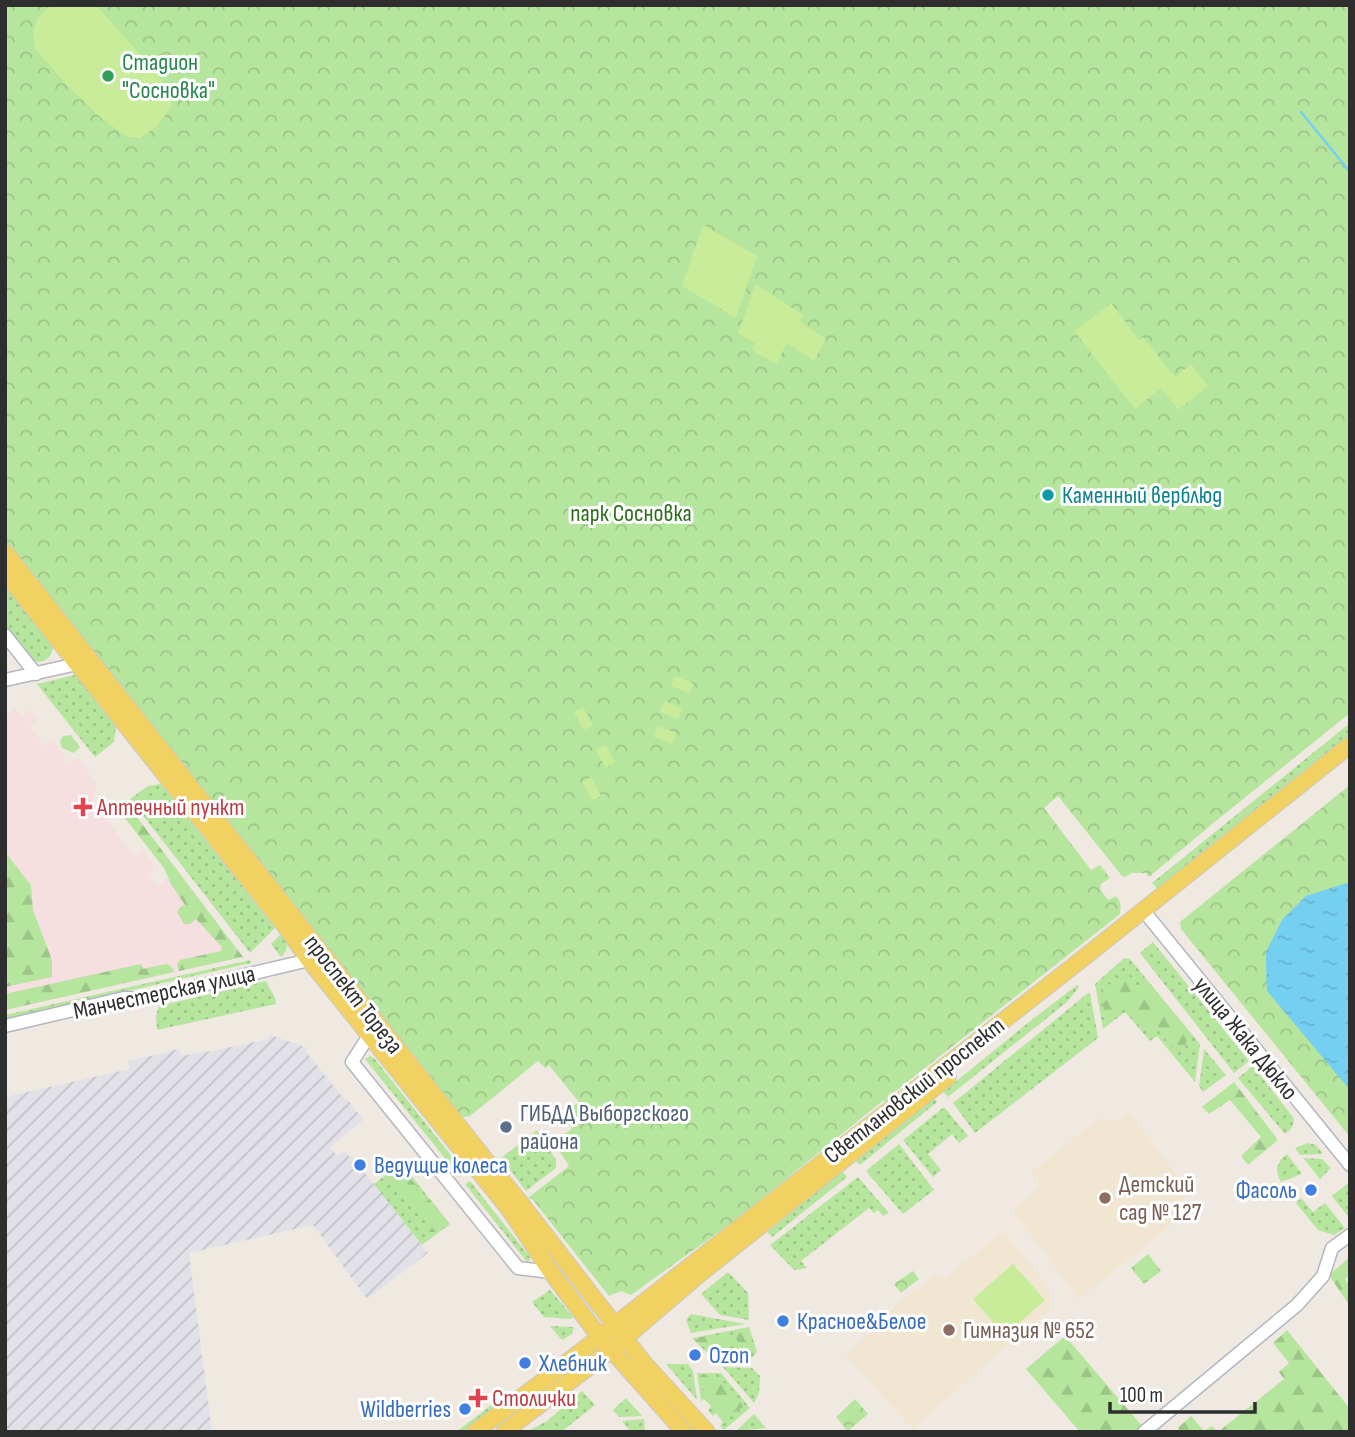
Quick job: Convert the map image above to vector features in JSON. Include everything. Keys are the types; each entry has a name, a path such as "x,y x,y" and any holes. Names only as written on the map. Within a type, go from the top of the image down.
{"main road":[{"name":"проспект Тореза","path":"5,552 315,956 519,1201 644,1363 708,1432"},
{"name":"проспект Тореза","path":"5,573 285,926 315,956 370,1034 509,1209 551,1272 599,1336 678,1428"},
{"name":"Светлановский проспект","path":"504,1432 611,1350 701,1273 1146,914 1350,745"},
{"name":"Светлановский проспект","path":"475,1432 1350,757"}],"street":[{"path":"5,635 36,674"},
{"path":"5,680 77,664"},
{"name":"улица Жака Дюкло","path":"1146,914 1350,1165"},
{"name":"Манчестерская улица","path":"5,1026 124,998 144,999 315,956"},
{"path":"370,1034 352,1062 518,1268 551,1272"},
{"path":"1144,1432 1297,1305 1323,1276 1332,1248 1350,1235"}],"shaded area":[{"path":"15,709 22,717 31,710 38,719 29,726 45,747 53,741 66,758 63,761 67,766 78,758 96,783 92,801 135,857 143,851 156,868 148,874 157,886 177,872 243,957 5,1010 5,716"},
{"path":"270,1035 308,1048 306,1052 363,1120 330,1147 337,1156 344,1151 352,1156 428,1253 367,1299 313,1225 189,1253 212,1432 5,1432 5,1097 130,1069 129,1061 179,1049 181,1056 207,1052 269,1039"},
{"name":"Детский сад № 127","path":"1129,1112 1183,1183 1183,1215 1079,1299 1012,1210 1040,1186 1031,1173 1098,1119 1117,1120"},
{"name":"Гимназия № 652","path":"1003,1232 1048,1286 1052,1296 1050,1310 913,1429 845,1355 916,1288 919,1290 934,1276 945,1278"}],"green space":[{"name":"парк Сосновка","path":"5,5 1350,5 1350,713 1149,877 1146,873 1122,876 1058,796 1044,808 1091,870 1100,865 1110,878 1101,884 1100,889 1108,900 1116,896 1118,898 1120,914 892,1094 894,1097 887,1102 884,1100 738,1218 631,1295 621,1291 609,1296 533,1200 528,1198 569,1166 553,1141 572,1129 563,1114 579,1102 549,1065 545,1068 538,1061 470,1116 458,1115 5,541"},
{"name":"Стадион \"Сосновка\"","path":"51,5 96,5 153,69 168,89 172,106 157,126 142,137 127,137 101,118 35,49 33,30 40,15"},
{"path":"703,225 757,256 736,318 682,286"},
{"path":"756,284 803,315 800,322 826,339 814,361 787,343 776,364 752,350 755,343 738,333"},
{"path":"1111,303 1139,340 1143,337 1175,377 1191,364 1208,386 1178,410 1161,388 1135,409 1074,331"},
{"path":"5,586 53,646 50,656 45,660 38,662 31,659 5,626"},
{"path":"75,675 116,727 114,742 95,757 37,684"},
{"path":"674,676 693,683 689,693 671,686"},
{"path":"664,701 682,708 678,719 660,712"},
{"path":"583,707 593,725 584,730 574,712"},
{"path":"1350,723 1350,741 1161,893 1152,883"},
{"path":"658,726 676,733 672,744 654,737"},
{"path":"71,735 80,747 74,753 62,748 60,742 63,736"},
{"path":"605,745 615,762 606,768 596,750"},
{"path":"591,777 601,796 592,800 582,782"},
{"path":"161,784 275,928 250,953 130,799 148,786"},
{"path":"1350,785 1350,1137 1181,929 1180,922"},
{"path":"123,805 130,808 243,957 179,971 177,964 180,960 221,951 222,947 196,919 190,924 184,924 177,912 185,905 164,868 121,813 120,807"},
{"path":"5,852 31,885 33,910 52,960 52,977 5,987"},
{"path":"282,933 288,942 281,957 271,944"},
{"path":"1153,942 1249,1061 1234,1073 1140,953"},
{"path":"1126,958 1130,959 1200,1044 1195,1082 1157,1036 1150,1041 1125,1012 1103,1029 1095,984"},
{"path":"250,960 251,963 5,1019 5,1015"},
{"path":"141,964 143,969 166,964 171,966 174,972 5,1010 5,994"},
{"path":"1125,975 1134,978 1136,988 1141,984 1148,984 1154,995 1188,1033 1184,1052 1175,1051 1159,1031 1149,1033 1138,1024 1136,1016 1122,1009 1106,1024 1103,989"},
{"path":"266,981 276,1004 157,1030 156,1016 159,1006"},
{"path":"1077,985 1079,987 1067,1002 948,1097 943,1092 1024,1026"},
{"path":"1088,993 1098,1038 975,1133 953,1103"},
{"path":"1204,1049 1226,1075 1203,1092 1199,1086"},
{"path":"370,1056 465,1173 460,1177 365,1059"},
{"path":"1253,1066 1293,1117 1292,1127 1285,1134 1238,1078"},
{"path":"1234,1082 1278,1140 1248,1165 1241,1156 1261,1137 1230,1100 1209,1114 1202,1107"},
{"path":"934,1098 937,1102 860,1165 855,1160"},
{"path":"944,1107 968,1136 959,1143 952,1134 928,1154 941,1170 933,1177 903,1140"},
{"path":"537,1130 556,1160 556,1168 526,1191 501,1158"},
{"path":"1308,1143 1316,1145 1323,1154 1300,1155 1295,1148"},
{"path":"899,1144 934,1190 903,1214 866,1171"},
{"path":"1287,1154 1302,1174 1281,1182 1278,1166"},
{"path":"1303,1158 1322,1159 1331,1168 1320,1179"},
{"path":"401,1163 450,1224 422,1245 374,1184"},
{"path":"400,1167 441,1218 443,1223 436,1232 428,1232 427,1228 431,1222 425,1210 412,1205 388,1178"},
{"path":"842,1171 847,1177 772,1237 767,1232"},
{"path":"858,1177 889,1213 883,1216 878,1210 874,1213 869,1208 801,1261 807,1268 794,1270 770,1245"},
{"path":"470,1181 530,1257 530,1261 527,1262 465,1184"},
{"path":"1348,1183 1350,1185 1350,1219 1332,1196"},
{"path":"1301,1198 1313,1212 1325,1203 1345,1228 1334,1235 1318,1230 1296,1203"},
{"path":"1148,1254 1161,1271 1144,1284 1131,1268"},
{"path":"1350,1257 1350,1275 1345,1279 1350,1286 1349,1305 1329,1275"},
{"path":"1013,1264 1045,1300 1005,1336 973,1299"},
{"path":"913,1271 919,1279 901,1293 894,1284"},
{"path":"728,1272 748,1293 749,1320 720,1315 701,1294"},
{"path":"550,1290 573,1317 571,1319 544,1317 532,1302"},
{"path":"691,1314 745,1324 691,1333 686,1320"},
{"path":"550,1326 574,1327 572,1334 562,1340"},
{"path":"749,1327 757,1352 746,1361 715,1361 692,1338"},
{"path":"1287,1330 1350,1409 1350,1432 1218,1432 1284,1379 1279,1372 1289,1363 1273,1343"},
{"path":"747,1331 750,1334 754,1351 742,1347 733,1333"},
{"path":"710,1336 717,1340 726,1337 729,1339 723,1347 728,1358 714,1356 697,1340"},
{"path":"1065,1336 1142,1426 1135,1432 1080,1432 1026,1369"},
{"path":"666,1364 688,1364 693,1371 697,1400"},
{"path":"723,1367 752,1368 760,1376 759,1393 754,1403"},
{"path":"697,1373 721,1373 750,1408 724,1430 720,1426 723,1422 716,1413 713,1416 708,1410 711,1406 704,1399 701,1401"},
{"path":"701,1375 716,1375 717,1382 725,1383 743,1407 733,1416 726,1418 705,1397"},
{"path":"511,1390 478,1422 456,1432"},
{"path":"582,1391 595,1405 561,1432 526,1432 547,1421"},
{"path":"626,1398 642,1416 619,1417 613,1410"},
{"path":"855,1399 868,1414 848,1431 836,1417"},
{"path":"754,1414 766,1428 736,1431"},
{"path":"1191,1416 1204,1431 1212,1426 1218,1432 1181,1432 1178,1428"},
{"path":"644,1419 645,1432 631,1432 622,1421"}],"water":[{"path":"1350,882 1350,1090 1267,991 1266,954 1282,920 1306,896"}],"waterway":[{"path":"1301,112 1350,172"}],"place":[{"name":"Стадион \"Сосновка\"","path":"108,76"},
{"name":"Каменный верблюд","path":"1048,495"},
{"name":"Аптечный пункт","path":"83,807"},
{"name":"ГИБДД Выборгского района","path":"506,1127"},
{"name":"Ведущие колеса","path":"360,1165"},
{"name":"Фасоль","path":"1311,1190"},
{"name":"Детский сад № 127","path":"1105,1198"},
{"name":"Красное&Белое","path":"783,1321"},
{"name":"Гимназия № 652","path":"949,1330"},
{"name":"Ozon","path":"695,1355"},
{"name":"Хлебник","path":"525,1363"},
{"name":"Столички","path":"478,1398"},
{"name":"Wildberries","path":"465,1409"}]}
